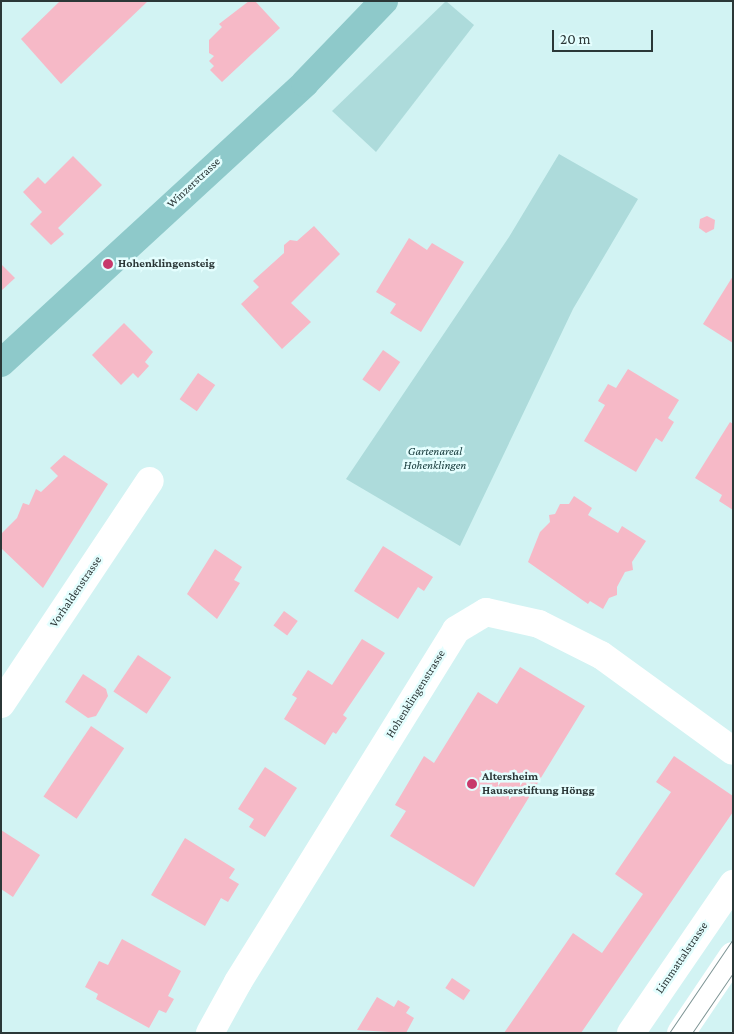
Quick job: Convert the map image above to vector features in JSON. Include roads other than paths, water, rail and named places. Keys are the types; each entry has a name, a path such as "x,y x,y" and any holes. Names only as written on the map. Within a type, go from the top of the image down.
{"main road":[{"name":"Winzerstrasse","path":"1,363 305,82 384,1"}],"street":[{"name":"Vorhaldenstrasse","path":"1,704 150,481"},
{"name":"Hohenklingenstrasse","path":"210,1033 456,630 486,612 538,624 601,655 733,752"},
{"name":"Limmattalstrasse","path":"632,1033 733,884"},
{"path":"681,1033 733,956"}],"tram line":[{"path":"669,1033 733,939"},
{"path":"692,1033 733,973"}],"place":[{"name":"Hohenklingensteig","path":"108,264"},
{"name":"Altersheim Hauserstiftung Höngg","path":"472,784"}],"park label":[{"name":"Gartenareal Hohenklingen","path":"435,459"}]}
